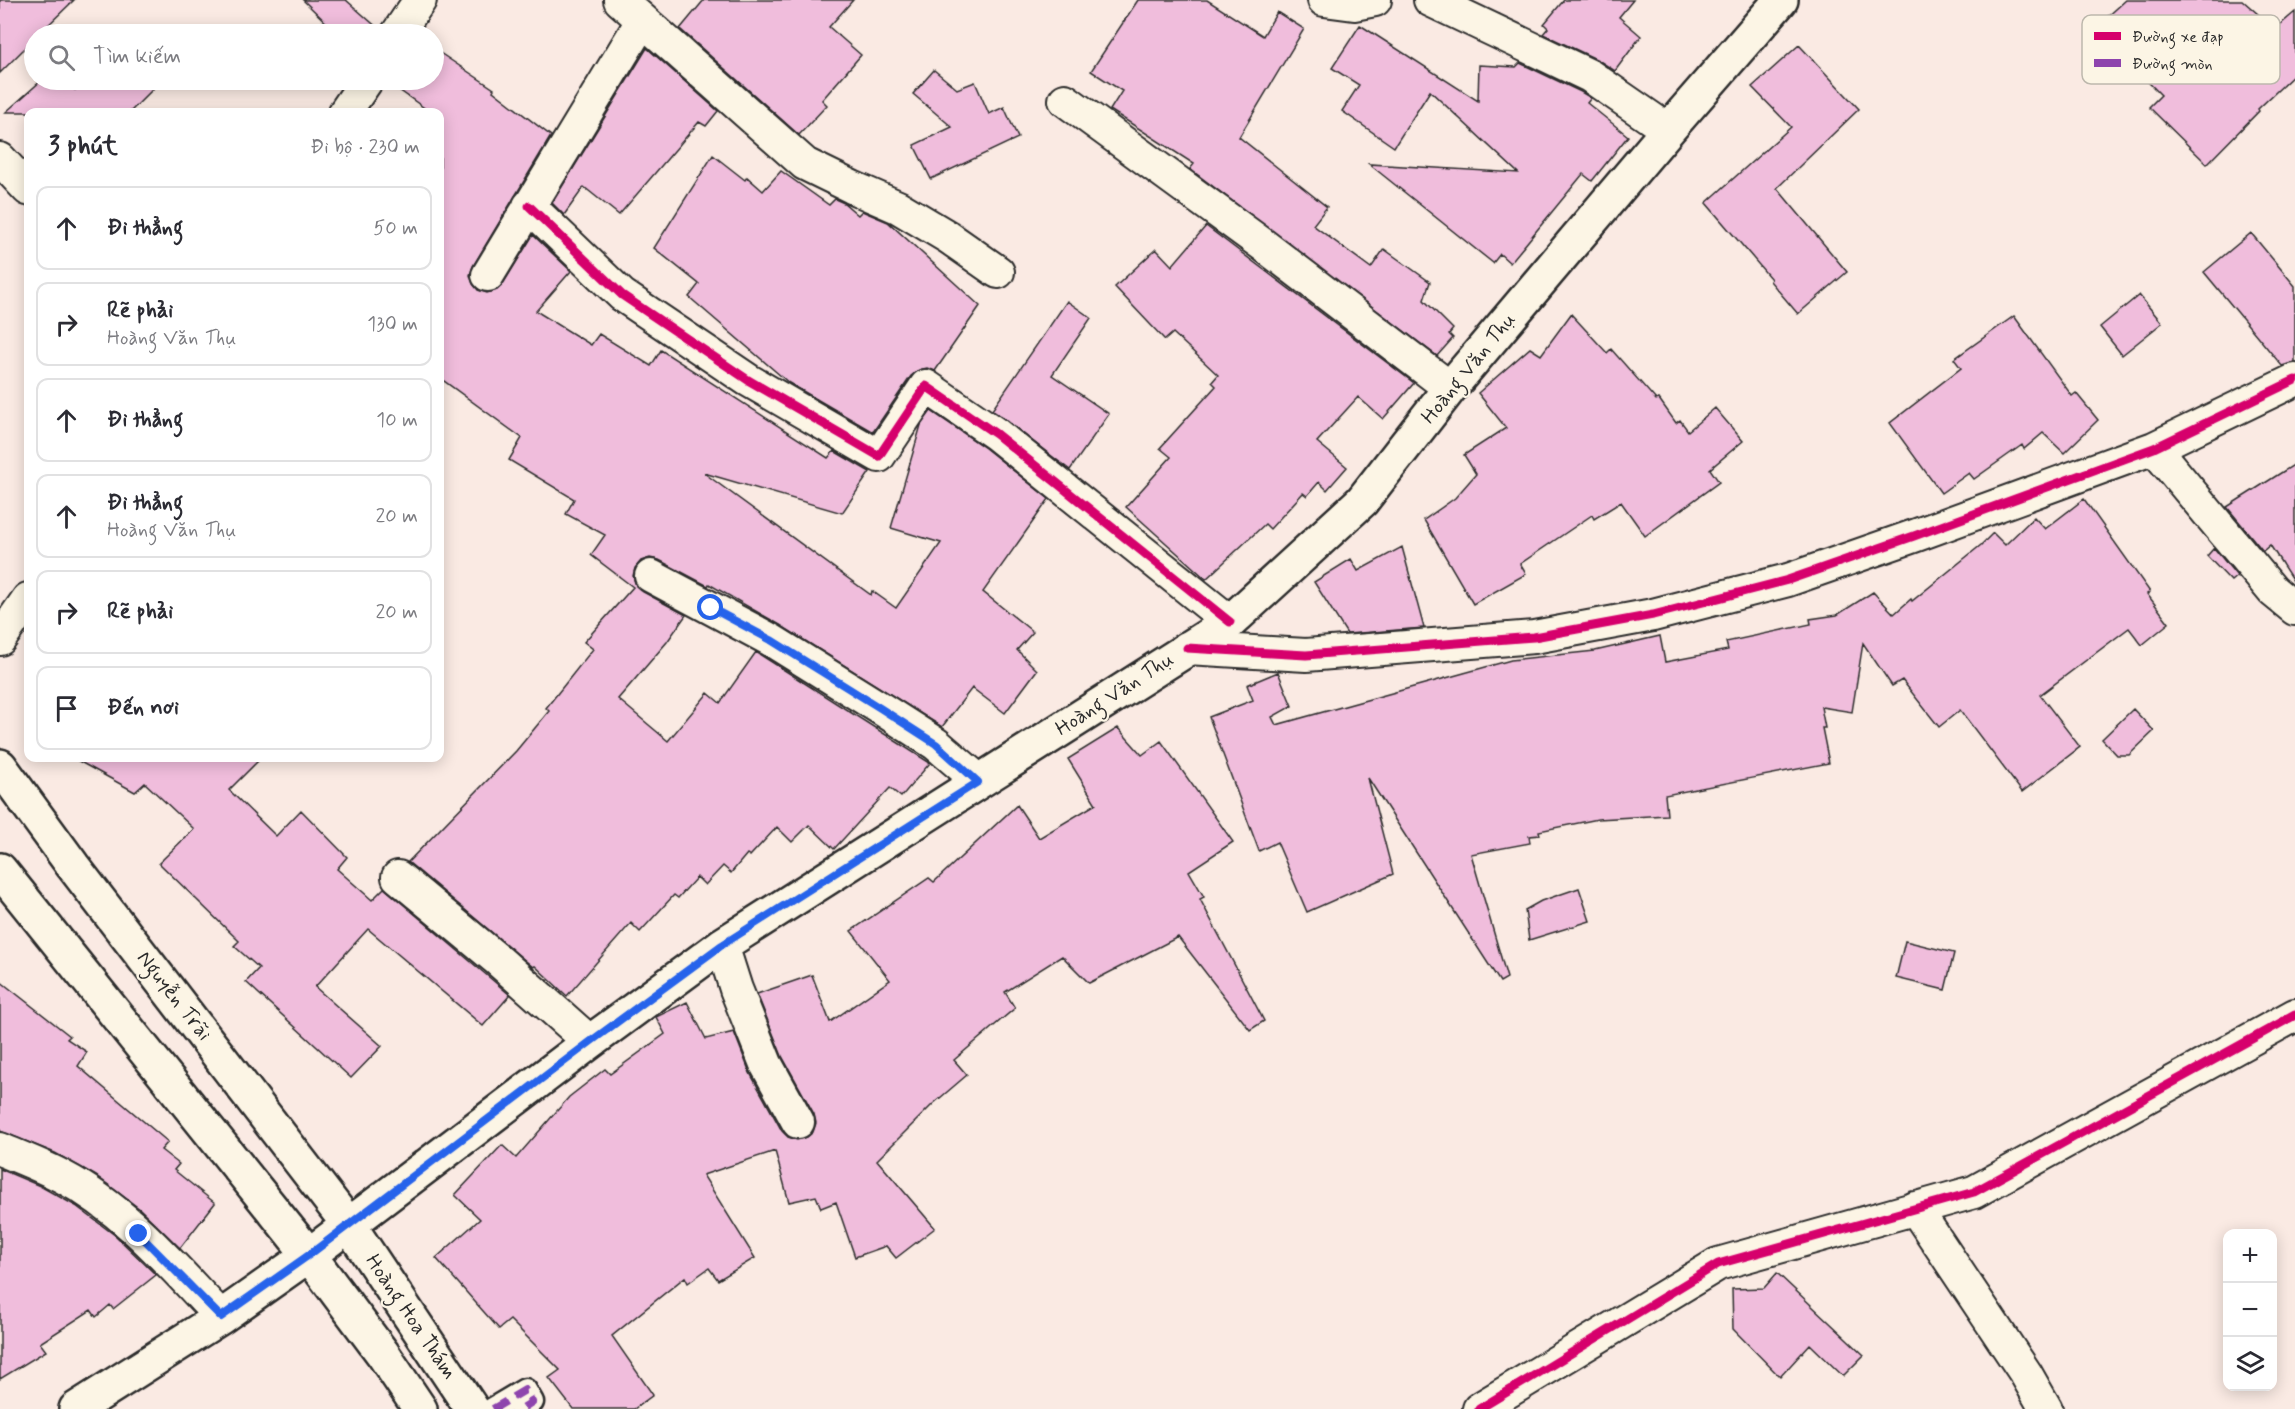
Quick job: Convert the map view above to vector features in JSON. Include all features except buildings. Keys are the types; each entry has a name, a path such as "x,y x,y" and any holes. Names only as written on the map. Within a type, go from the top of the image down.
{"main road":[{"name":"Hoàng Văn Thụ","path":"309,1255 722,945 1230,622 1362,501 1450,388 1781,0"},
{"name":"Nguyễn Trãi","path":"0,766 73,866 349,1225"},
{"path":"0,870 309,1255 221,1317 76,1409"},
{"name":"Hoàng Hoa Thám","path":"349,1225 472,1409"},
{"name":"Hoàng Hoa Thám","path":"309,1255 383,1354 420,1409"}],"street":[{"path":"404,24 420,0"},
{"path":"1324,0 1354,4 1375,0"},
{"path":"1430,0 1590,76 1668,130"},
{"path":"488,275 529,206 631,10 806,164 852,188 898,207 948,237 998,272"},
{"path":"348,108 360,90"},
{"path":"1065,100 1262,244 1450,388"},
{"path":"0,159 24,185"},
{"path":"529,206 622,296 748,380 879,456 926,386 996,434 1230,622"},
{"path":"1187,648 1306,655 1534,637 1653,615 1788,580 2154,448 2294,384"},
{"path":"2154,448 2273,591 2295,609"},
{"path":"651,576 771,640 880,708 936,744 978,782"},
{"path":"0,639 24,605"},
{"path":"398,877 499,961 590,1042"},
{"path":"722,945 736,989 766,1064 798,1122"},
{"path":"1479,1409 1718,1264 1974,1192 2295,1015"},
{"path":"0,1149 64,1177 111,1209 153,1246 221,1317"},
{"path":"1915,1208 2026,1374 2046,1409"},
{"path":"493,1409 525,1390 532,1402 521,1409"}],"marked path":[{"path":"493,1409 525,1390 532,1402 521,1409"}],"cycle path":[{"path":"529,206 622,295 748,380 879,456 926,386 996,434 1230,622"},
{"path":"1187,648 1306,655 1534,637 1653,615 1788,580 1914,536 2154,448 2295,380"},
{"path":"1479,1409 1718,1264 1974,1192 2295,1015"}],"route":[{"path":"139,1234 221,1317 309,1255 722,945 978,782 936,744 771,640 711,608"}]}
